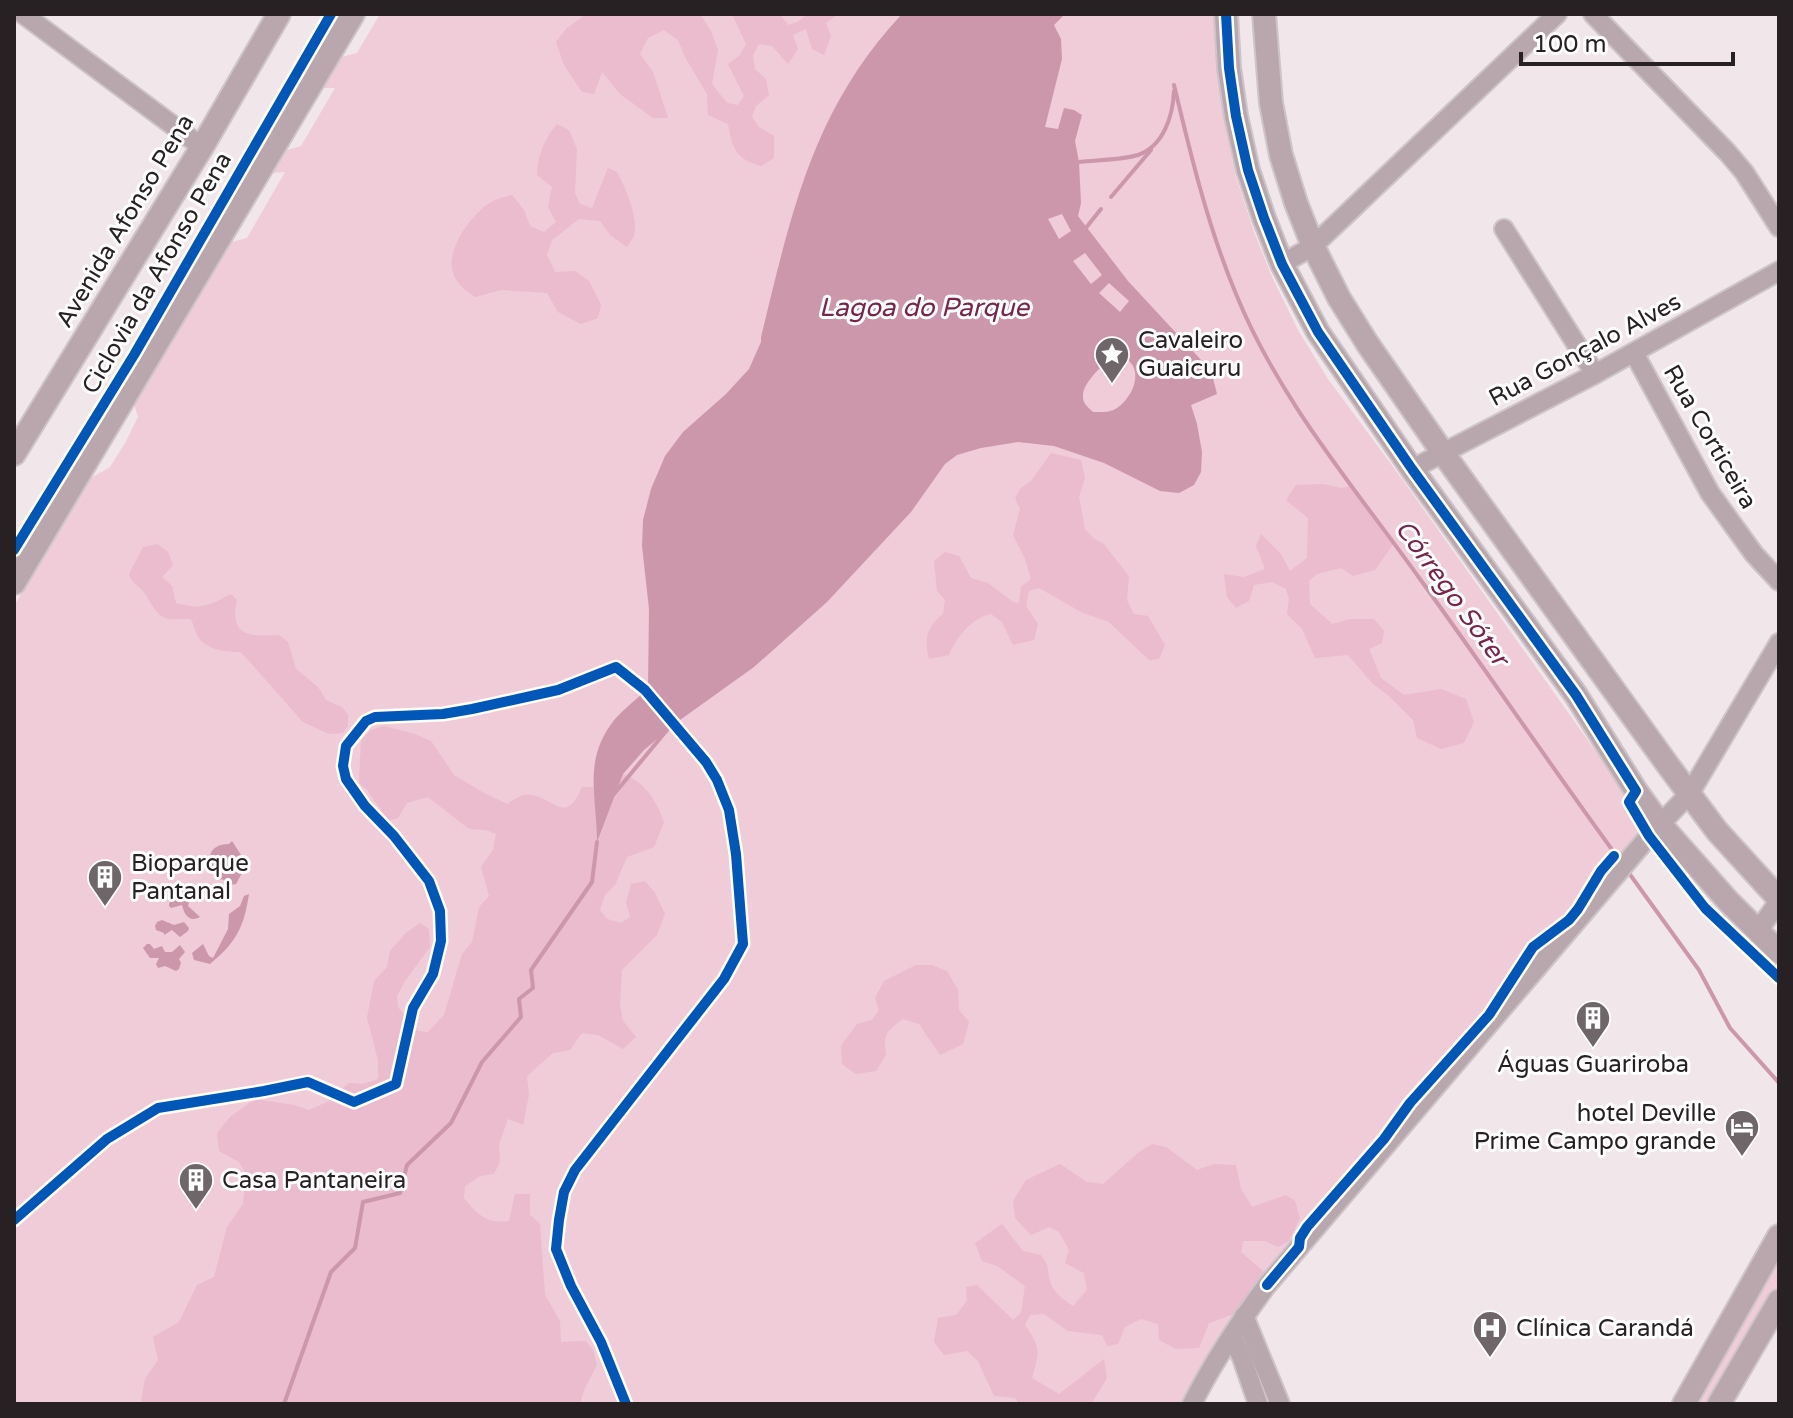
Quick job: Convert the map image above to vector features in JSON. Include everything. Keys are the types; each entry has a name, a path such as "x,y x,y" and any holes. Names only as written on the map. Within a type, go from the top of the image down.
{"main road":[{"name":"Avenida Afonso Pena","path":"14,454 202,147 279,14"},
{"path":"14,583 353,14"},
{"path":"1226,14 1229,68 1248,170 1282,264 1318,332 1412,469 1576,695 1660,824 1729,902 1779,952"},
{"path":"1264,14 1271,103 1281,155 1313,246 1339,298 1443,453 1670,768 1717,831 1779,900"},
{"path":"1684,1404 1779,1236"},
{"path":"1719,1404 1779,1301"}],"street":[{"path":"23,14 202,147"},
{"path":"1282,264 1313,246 1557,14"},
{"path":"1593,14 1727,152 1744,172 1779,227"},
{"path":"1504,229 1595,374"},
{"name":"Rua Gonçalo Alves","path":"1412,469 1634,353 1779,271"},
{"name":"Rua Corticeira","path":"1634,353 1710,493 1754,554 1779,581"},
{"path":"1192,1404 1212,1366 1267,1285 1637,850 1690,793 1779,643"},
{"path":"1758,931 1779,900"},
{"path":"1244,1316 1280,1404"},
{"path":"1232,1336 1258,1404"}],"shaded area":[{"path":"380,14 1215,14 1217,71 1236,177 1272,277 1298,330 1328,379 1643,818 1645,827 1401,1115 1187,1404 14,1404 14,606 91,478 110,467 125,443 138,417 133,401 232,242 247,238 285,172 273,173 287,150 301,146 335,88 322,88 341,57 357,53"},
{"path":"586,14 700,14 718,50 712,84 727,103 738,105 744,96 728,64 740,55 746,44 732,14 780,14 788,25 798,22 804,14 838,14 826,23 831,36 824,55 812,49 806,29 793,35 798,49 788,64 772,46 759,44 753,55 755,69 766,79 769,95 756,106 752,117 758,126 774,136 774,158 761,166 740,156 728,124 708,115 707,94 678,40 664,30 648,38 640,54 653,72 668,118 653,118 620,94 602,72 594,94 582,92 564,65 556,42 566,29"},
{"path":"557,124 569,130 577,149 575,193 580,204 592,208 608,168 617,172 635,220 634,236 627,247 610,235 600,221 579,219 552,240 547,255 555,272 575,271 589,281 601,305 598,318 581,324 558,312 547,293 501,290 475,297 458,281 452,268 454,250 464,230 478,213 495,200 512,195 524,210 530,226 544,232 556,222 548,207 552,187 537,175 542,148"},
{"path":"1051,453 1081,460 1085,478 1079,497 1085,529 1103,543 1129,576 1127,600 1134,614 1148,616 1165,645 1159,659 1149,660 1109,622 1083,613 1039,588 1029,591 1026,606 1038,624 1034,640 1013,645 1002,622 991,614 965,630 949,655 929,659 928,634 943,614 945,600 937,591 934,561 945,552 959,556 971,578 988,583 1013,602 1019,603 1021,587 1031,579 1013,535 1020,509 1015,498"},
{"path":"1323,484 1341,488 1352,486 1394,543 1375,570 1353,576 1341,568 1317,574 1309,581 1310,604 1332,624 1350,619 1374,619 1384,631 1382,643 1369,649 1381,678 1404,695 1441,689 1466,699 1474,722 1464,743 1441,749 1417,738 1413,720 1373,684 1348,655 1315,658 1302,629 1287,614 1289,599 1286,589 1272,582 1254,585 1249,601 1236,608 1227,597 1224,574 1244,577 1265,569 1256,546 1261,534 1281,554 1290,571 1307,558 1308,518 1286,500 1296,485"},
{"path":"158,544 168,552 173,565 162,577 172,586 176,603 205,606 231,594 237,600 235,612 239,627 250,634 279,635 288,642 296,669 318,687 326,700 342,707 348,715 348,726 343,733 329,734 303,722 241,652 224,651 207,645 198,637 191,619 166,618 157,612 129,574 143,547"},
{"path":"384,726 431,741 454,775 507,804 522,796 534,796 563,808 575,800 582,787 593,787 597,838 623,774 649,793 664,822 654,847 627,857 600,910 607,919 621,923 630,917 626,902 631,884 645,881 665,914 657,935 622,970 620,1005 623,1021 636,1037 623,1049 598,1035 582,1033 570,1050 553,1053 527,1076 529,1094 523,1125 508,1119 499,1144 500,1162 494,1174 480,1176 465,1186 464,1198 478,1214 494,1221 509,1221 515,1194 530,1194 530,1215 540,1224 545,1295 560,1321 561,1342 585,1341 593,1349 597,1365 580,1404 144,1404 141,1401 145,1379 158,1360 153,1337 179,1322 197,1285 214,1277 227,1227 243,1204 246,1174 239,1162 219,1151 217,1133 230,1117 255,1099 309,1110 327,1102 349,1083 363,1084 378,1079 378,1060 367,1018 374,981 387,967 390,951 420,923 429,929 430,947 397,996 398,1007 418,1031 428,1032 444,1015 462,954 472,942 479,907 489,896 481,867 493,850 496,834 469,829 428,797 407,803 398,818 389,821 359,783 361,740 371,730"},
{"path":"916,965 931,965 947,971 958,990 959,1010 969,1022 963,1044 940,1055 919,1024 903,1019 887,1034 886,1055 876,1071 856,1074 842,1064 841,1046 857,1024 872,1020 879,1010 875,998 884,981"},
{"path":"1152,1144 1166,1147 1197,1170 1214,1164 1236,1165 1241,1189 1252,1207 1286,1195 1295,1201 1300,1218 1289,1241 1278,1247 1265,1241 1243,1241 1241,1252 1263,1271 1266,1284 1245,1310 1209,1323 1199,1348 1176,1349 1159,1340 1158,1324 1141,1319 1125,1327 1118,1344 1107,1346 1102,1335 1068,1331 1044,1314 1030,1315 1025,1325 1038,1351 1032,1378 1059,1394 1104,1359 1107,1378 1091,1404 1019,1404 1015,1398 994,1396 978,1361 967,1351 944,1355 934,1342 938,1318 956,1315 967,1301 966,1287 977,1285 1013,1320 1021,1313 1025,1286 997,1266 982,1261 975,1243 1002,1224 1023,1251 1041,1255 1053,1289 1073,1306 1087,1290 1084,1273 1065,1263 1069,1250 1059,1232 1049,1227 1031,1235 1015,1218 1013,1201 1026,1180 1060,1164 1087,1182 1103,1184"},
{"path":"1779,1261 1779,1294 1715,1404 1698,1404"}],"water":[{"name":"Lagoa do Parque","path":"902,14 1065,14 1054,25 1061,39 1062,59 1045,127 1058,129 1064,108 1082,115 1075,141 1081,203 1078,216 1128,281 1202,361 1213,378 1217,394 1191,405 1202,452 1201,472 1194,485 1179,493 1160,491 1104,463 1054,446 1018,442 957,455 945,464 911,512 827,602 754,667 644,750 623,774 597,842 594,778 598,749 615,719 648,688 649,609 642,546 643,520 651,489 665,456 683,432 749,369 761,342 783,249 809,166 846,88 871,50","holes":["1062,214 1071,231 1059,239 1048,219","1085,253 1102,275 1091,284 1073,261","1109,283 1129,301 1120,312 1099,293","1116,355 1132,364 1135,371 1133,387 1130,395 1117,408 1093,412 1083,400 1084,390 1095,373"]},
{"path":"232,841 248,872 242,873 236,884 230,885 215,877 210,854 216,847"},
{"path":"186,889 191,893 188,906 200,917 196,919 186,914 182,905 169,906 175,892"},
{"path":"249,894 241,925 226,949 210,964 194,960 192,953 203,944 213,958 228,929 229,914"},
{"path":"162,920 174,925 184,922 188,931 180,937 172,930 164,935 155,926"},
{"path":"147,944 154,949 162,946 165,952 172,952 180,945 185,952 179,959 179,969 158,968 159,958 150,958 143,948"}],"waterway":[{"name":"Córrego Sóter","path":"1174,85 1217,243 1236,294 1274,370 1320,442 1621,862"},
{"path":"1079,162 1124,158 1147,151 1165,129 1172,110 1174,91"},
{"path":"1111,197 1151,150"},
{"path":"1085,229 1101,209"},
{"path":"1064,253 1079,236"},
{"path":"614,794 667,730"},
{"path":"284,1404 331,1272 355,1248 363,1202 400,1193 407,1165 451,1123 482,1062 521,1017 519,999 533,988 531,970 592,882 597,842"},
{"name":"Córrego Sóter","path":"1626,869 1699,970 1730,1028 1779,1083"}],"cycle path":[{"name":"Ciclovia da Afonso Pena","path":"14,550 134,355 331,14"},
{"path":"1226,14 1229,68 1248,170 1282,264 1318,332 1412,469 1576,695 1636,791 1629,802 1649,836 1705,908 1779,978"},
{"path":"14,1220 107,1139 158,1108 308,1082 354,1102 396,1084 413,1008 433,974 441,941 440,911 429,881 346,779 343,766 346,746 366,721 375,717 443,714 472,709 558,690 616,667 645,690 706,762 717,780 729,810 736,854 743,944 724,979 575,1170 564,1192 556,1249 571,1286 601,1342 626,1404"},
{"path":"1267,1285 1299,1247 1300,1238 1307,1227 1384,1139 1410,1103 1489,1015 1533,947 1569,920 1614,856"}],"place":[{"name":"Cavaleiro Guaicuru","path":"1112,385"},
{"name":"Bioparque Pantanal","path":"105,908"},
{"name":"Águas Guariroba","path":"1593,1049"},
{"name":"hotel Deville Prime Campo grande","path":"1742,1158"},
{"name":"Casa Pantaneira","path":"196,1211"},
{"name":"Clínica Carandá","path":"1490,1359"}]}
